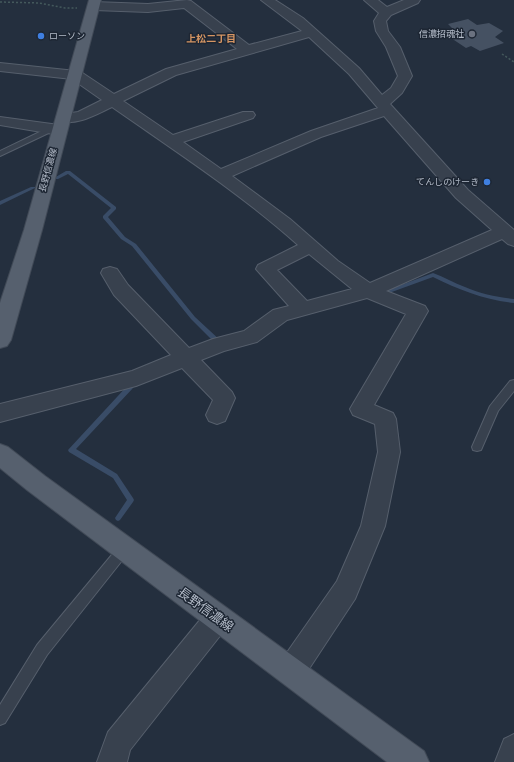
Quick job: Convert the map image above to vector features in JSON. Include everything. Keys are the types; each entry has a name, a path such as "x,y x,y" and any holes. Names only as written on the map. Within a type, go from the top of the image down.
{"main road":[{"name":"長野信濃線","path":"0,340 8,309 33,230 58,125 76,75 94,3"},
{"name":"長野信濃線","path":"0,454 124,549 413,762"}],"street":[{"path":"0,413 136,378 220,344 250,337 280,315 368,291 509,236 462,194 354,71 299,21 267,0"},
{"path":"370,0 386,12"},
{"path":"220,175 384,106 397,90 405,76 393,47 382,31 380,21 386,12 414,0"},
{"path":"94,3 148,8 187,4 247,50"},
{"path":"0,121 58,125 81,116 171,72 311,32"},
{"path":"0,67 76,75 220,175 284,223 332,265 368,291 418,311 361,409 385,419 389,452 373,526 346,590 291,671"},
{"path":"171,141 248,115"},
{"path":"303,308 265,269 310,246"},
{"path":"110,273 121,290 224,398 217,415"},
{"path":"112,762 118,742 218,618"},
{"path":"510,762 514,749"}],"lane":[{"path":"0,154 58,125"},
{"path":"477,447 494,410 514,384"},
{"path":"0,718 42,650 124,549"}],"path":[{"path":"0,2 24,4 42,3 71,9 94,3"},
{"path":"502,54 514,62"}],"building":[{"name":"信濃招魂社","path":"468,19 477,25 489,23 503,31 495,37 504,43 480,51 471,46 466,48 442,32 453,29 448,24"}],"waterway":[{"path":"56,178 68,172 114,208 105,217 123,238 134,245 193,318 220,344"},
{"path":"0,203 33,188"},
{"path":"387,292 433,275 482,295 514,301"},
{"path":"118,518 131,500 115,476 71,450 131,386"}],"place":[{"name":"信濃招魂社","path":"472,34"},
{"name":"ローソン","path":"41,36"},
{"name":"てんしのけーき","path":"487,182"}],"district":[{"name":"上松二丁目","path":"211,38"}]}
